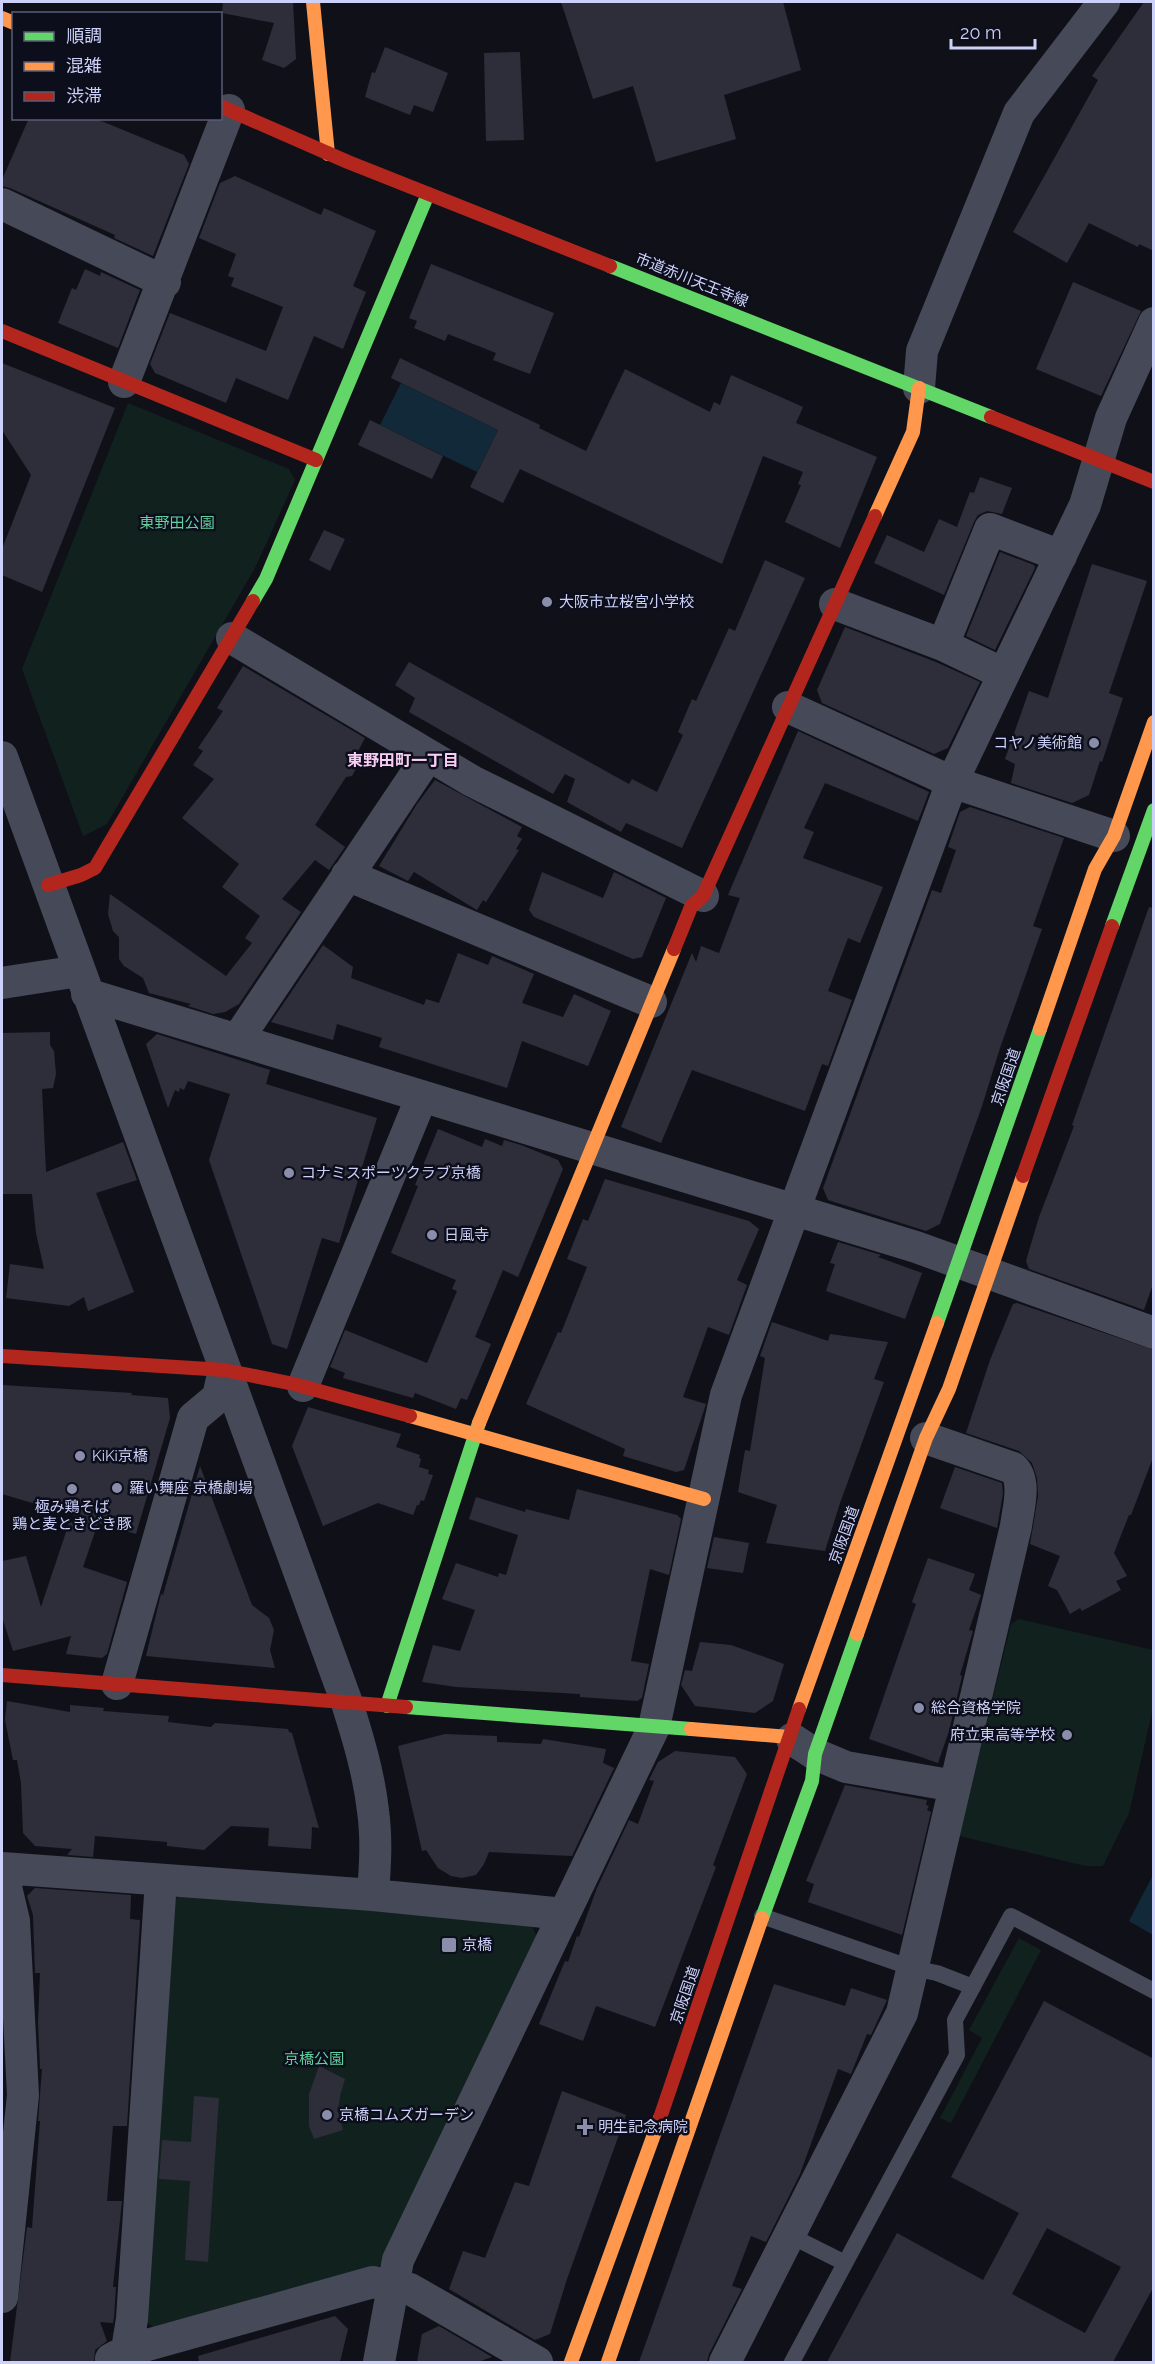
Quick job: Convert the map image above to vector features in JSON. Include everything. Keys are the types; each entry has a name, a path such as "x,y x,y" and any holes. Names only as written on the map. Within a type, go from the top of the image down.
{"main road":[{"path":"313,2 328,154"},
{"name":"市道赤川天王寺線","path":"225,108 328,154 1154,482"},
{"path":"48,885 81,875 95,867 170,746 266,579 428,194"},
{"path":"2,331 316,460"},
{"path":"387,1706 474,1435 691,907 703,896 913,432 919,388"},
{"name":"京阪国道","path":"608,2362 672,2170 812,1781 802,1746 959,1262 1095,869 1136,842 1154,722"},
{"name":"京阪国道","path":"571,2362 653,2137 734,1904 802,1746 926,1438 949,1389 1136,842 1154,810"},
{"path":"2,1356 224,1370 303,1386 704,1499"},
{"path":"2,1675 654,1727 802,1746"}],"street":[{"path":"919,388 922,351 1019,112 1104,2"},
{"path":"124,382 165,282 221,120"},
{"path":"2,204 165,282"},
{"path":"379,2362 398,2260 654,1727 726,1395 952,782 1085,505 1111,418 1154,322"},
{"path":"943,645 990,530 1061,556"},
{"path":"835,604 943,645 1004,674"},
{"path":"232,638 472,781 703,896"},
{"path":"788,707 952,782 1136,842"},
{"path":"237,1040 428,756"},
{"path":"2,757 347,1703 363,1756 374,1812 376,1861 374,1895"},
{"path":"347,874 651,1002"},
{"path":"2,983 83,982 237,1040 959,1262 1154,1334"},
{"path":"303,1386 422,1096"},
{"path":"117,1684 194,1418 218,1397 224,1370"},
{"path":"725,2362 902,2013 1016,1526 1021,1484 1020,1477 1013,1468 926,1438"},
{"path":"802,1746 846,1767 955,1786"},
{"path":"2,2297 23,2095 14,1921 2,1869 374,1895 564,1914"},
{"path":"118,2359 132,2319 161,1880"},
{"path":"118,2359 374,2282 410,2289 537,2362"}],"lane":[{"path":"762,1916 912,1968 938,1973 973,1987"},
{"path":"792,2362 957,2055 955,2020 1011,1916 1154,1991"},
{"path":"789,2235 845,2263"}],"green space":[{"name":"東野田公園","path":"128,403 289,469 295,480 256,566 107,824 83,836 22,669"},
{"name":"府立東高等学校","path":"1019,1619 1153,1650 1153,1708 1129,1813 1103,1866 1086,1866 959,1836 1011,1624"},
{"name":"京橋公園","path":"181,1894 530,1923 537,1936 387,2259 374,2270 158,2331 146,2322 167,1906"},
{"path":"1019,1938 1041,1950 951,2123 940,2118 982,2038 969,2030"}],"water":[{"path":"401,383 498,430 477,472 380,425"},
{"path":"1154,1875 1153,1935 1129,1921"}],"building":[{"path":"223,2 293,2 296,59 284,68 262,60 274,23 222,13"},
{"path":"561,2 783,2 801,70 724,95 736,139 656,162 633,86 593,99"},
{"path":"1144,2 1154,2 1154,251 1139,244 1138,247 1089,223 1067,263 1013,232 1098,80 1092,76"},
{"path":"385,47 448,73 433,112 414,105 410,115 365,97 372,72 375,73"},
{"path":"520,52 524,140 486,141 484,53"},
{"path":"28,120 99,120 184,155 189,164 153,256 114,238 115,235 2,186 2,180"},
{"path":"235,176 321,215 324,208 376,231 353,286 366,292 343,349 314,336 288,400 236,378 226,403 155,373 150,364 170,313 266,351 283,307 231,286 234,278 228,276 236,254 199,238 220,183"},
{"path":"431,264 554,313 530,374 493,360 496,353 448,334 445,341 414,328 417,321 409,318"},
{"path":"85,269 100,276 101,272 140,290 118,348 58,323 72,288 76,290"},
{"path":"1073,282 1141,311 1101,396 1036,369"},
{"path":"400,358 540,425 539,428 586,451 625,369 710,412 714,402 720,405 731,375 803,407 796,423 877,457 840,548 785,522 801,485 798,484 803,472 763,456 722,564 520,469 503,503 470,487 498,430 391,378"},
{"path":"2,363 115,408 42,592 2,575 2,549 31,475 2,430"},
{"path":"370,420 443,456 432,479 358,445"},
{"path":"980,477 1012,488 1002,514 987,511 978,515 944,595 874,563 887,535 924,552 939,519 957,527 970,492 974,493"},
{"path":"324,530 345,539 330,571 309,560"},
{"path":"1000,552 1034,565 1035,568 995,650 966,636"},
{"path":"765,560 805,578 682,848 626,823 621,832 567,802 575,779 565,774 553,794 409,712 415,698 395,685 409,662 629,784 632,779 657,792 683,735 678,732 692,699 696,701 729,628 735,631"},
{"path":"1092,564 1147,581 1109,693 1123,698 1102,762 1100,761 1089,795 1072,803 1011,783 1015,764 1005,759 1029,691 1048,698"},
{"path":"845,627 936,662 980,682 948,748 934,754 822,703 817,690"},
{"path":"243,666 365,738 357,753 357,767 352,776 346,777 315,825 345,847 329,870 315,860 282,899 301,912 239,1004 225,1012 213,1014 188,1006 191,1004 149,993 143,978 124,966 119,959 119,937 113,931 108,914 110,894 226,976 252,943 245,938 260,916 222,887 239,864 182,818 214,779 193,765 203,751 198,748 223,711 217,708"},
{"path":"798,731 929,792 918,821 825,783 804,828 814,832 803,858 883,887 860,943 848,938 828,991 852,1000 828,1066 822,1064 805,1111 692,1070 661,1143 621,1127 692,953 696,962 701,946 719,953 740,898 728,895"},
{"path":"435,780 522,827 517,836 522,839 516,849 519,850 486,902 483,900 477,910 414,872 408,881 379,866 417,804"},
{"path":"970,807 1064,838 1033,926 1042,929 982,1106 940,1224 926,1231 828,1200 823,1188 932,890 941,893 956,850 948,847 960,812"},
{"path":"542,872 603,898 614,872 666,898 642,957 633,959 534,917 529,910"},
{"path":"1149,907 1154,908 1153,1284 1144,1310 1029,1269 1026,1261 1039,1217 1074,1126 1072,1125"},
{"path":"323,945 353,967 351,978 424,1005 426,999 439,1003 458,953 488,965 492,956 534,974 522,1003 563,1017 574,994 611,1011 588,1066 522,1041 507,1088 379,1047 382,1038 337,1024 333,1040 271,1022"},
{"path":"50,1032 50,1045 54,1051 56,1074 53,1088 42,1089 46,1172 123,1142 137,1180 96,1193 134,1292 88,1311 84,1297 69,1306 6,1298 10,1264 44,1269 36,1233 32,1194 2,1194 2,1033"},
{"path":"157,1034 270,1070 266,1084 377,1118 339,1243 322,1238 287,1349 272,1344 209,1160 230,1094 188,1081 184,1090 180,1088 179,1092 175,1090 168,1108 146,1044"},
{"path":"438,1129 482,1147 485,1139 502,1146 504,1140 521,1145 558,1160 563,1169 518,1277 503,1270 475,1337 491,1344 467,1400 461,1398 456,1409 415,1393 413,1398 343,1378 345,1373 330,1367 345,1330 427,1363 457,1291 452,1289 456,1280 391,1253"},
{"path":"605,1179 749,1221 759,1229 737,1280 747,1285 729,1335 708,1327 683,1397 706,1404 684,1470 676,1472 623,1456 625,1449 526,1404 558,1332 561,1333 587,1267 567,1259 583,1219 588,1221"},
{"path":"838,1242 881,1255 878,1257 922,1273 905,1319 826,1291 835,1264 830,1263"},
{"path":"1017,1303 1154,1350 1154,1455 1114,1553 1127,1576 1116,1581 1121,1590 1082,1611 1080,1608 1070,1614 1057,1590 1048,1586 1060,1556 1030,1544 1038,1496 1037,1478 1032,1463 1019,1451 966,1433 990,1360 1013,1304"},
{"path":"772,1322 828,1341 830,1334 888,1342 874,1379 884,1382 825,1551 766,1543 777,1505 738,1492 745,1450 750,1451 765,1358 760,1356"},
{"name":"KiKi京橋","path":"2,1385 132,1393 131,1395 168,1398 170,1418 136,1534 98,1523 83,1567 127,1582 107,1654 102,1658 66,1654 71,1636 13,1651 2,1617 2,1561 26,1556 41,1607 69,1523 86,1519 2,1494"},
{"path":"308,1407 401,1434 396,1447 420,1455 419,1467 429,1470 428,1474 433,1475 424,1501 421,1500 417,1505 413,1515 378,1503 323,1526 292,1446"},
{"path":"200,1466 252,1605 269,1618 274,1630 270,1650 275,1668 146,1656 161,1594 163,1595"},
{"path":"955,1467 1002,1483 1003,1494 997,1528 940,1508"},
{"path":"577,1489 677,1515 681,1519 669,1575 650,1569 631,1661 649,1664 642,1698 637,1701 580,1697 580,1694 456,1687 422,1682 433,1645 460,1651 475,1610 442,1599 456,1563 498,1577 499,1573 506,1575 518,1535 469,1519 476,1497 525,1512 526,1509 569,1520"},
{"path":"714,1537 749,1543 743,1573 707,1568"},
{"name":"総合資格学院","path":"928,1558 975,1574 969,1590 981,1595 969,1630 973,1631 960,1675 962,1676 949,1731 938,1763 869,1739 916,1604 912,1602"},
{"path":"700,1642 731,1645 784,1664 773,1701 755,1713 695,1706 681,1685 685,1670 692,1671"},
{"path":"7,1701 70,1712 70,1705 104,1708 103,1711 169,1716 168,1722 211,1727 215,1723 288,1729 292,1733 319,1828 312,1827 311,1849 268,1846 269,1828 231,1826 204,1850 167,1846 167,1842 95,1836 93,1857 67,1855 72,1849 35,1846 23,1833 21,1783 17,1760 13,1760 5,1720"},
{"path":"445,1734 497,1736 497,1742 541,1744 543,1739 606,1749 603,1763 614,1768 572,1856 489,1852 476,1875 462,1878 451,1876 438,1868 426,1850 422,1851 398,1746"},
{"path":"675,1751 735,1757 747,1774 713,1865 716,1867 655,2027 596,2006 583,2041 539,2024 565,1961 568,1962 577,1936 579,1937 597,1888 629,1820 638,1824 654,1781 649,1780 658,1762"},
{"path":"845,1785 927,1800 926,1805 929,1806 927,1810 931,1812 902,1935 808,1902 814,1884 806,1881"},
{"path":"35,1888 131,1895 130,1919 140,1920 127,2126 113,2126 107,2201 122,2201 113,2287 116,2287 114,2317 113,2323 100,2322 107,2341 95,2350 94,2362 10,2362 27,2227 32,2228 40,2121 38,2121 42,2069 40,2069 38,2022 40,1973 35,1973 33,1915 27,1896"},
{"path":"774,1984 845,2006 851,1988 887,2000 871,2035 867,2034 851,2074 838,2069 800,2174 766,2242 751,2236 732,2286 742,2289 707,2362 639,2362"},
{"path":"1044,2001 1154,2059 1154,2286 1113,2362 827,2362 897,2233 983,2280 1019,2213 951,2177","holes":["1047,2228 1121,2267 1085,2333 1012,2294"]},
{"path":"319,2066 345,2079 338,2112 343,2130 314,2139 309,2126 309,2094"},
{"path":"562,2091 626,2115 567,2279 550,2334 535,2340 449,2289 463,2251 485,2258 515,2182 529,2186"},
{"path":"194,2096 219,2098 208,2262 185,2260 190,2181 159,2179 162,2140 191,2142"},
{"path":"335,2316 348,2329 340,2362 199,2362 198,2356"},
{"path":"439,2326 492,2357 478,2362 417,2362 422,2334"}],"traffic: fast":[{"path":"253,601 266,579 428,194"},
{"path":"610,266 991,417"},
{"path":"1112,926 1154,810"},
{"path":"937,1323 1040,1029"},
{"path":"387,1706 479,1423"},
{"path":"762,1918 812,1781 815,1754 857,1634"},
{"path":"406,1707 691,1729"}],"traffic: slow":[{"path":"313,2 328,154"},
{"path":"2,18 12,22"},
{"path":"875,516 913,432 919,388"},
{"path":"1040,1029 1095,869 1114,836 1154,722"},
{"path":"479,1423 674,949"},
{"path":"857,1634 926,1438 949,1389 1023,1176"},
{"path":"799,1709 937,1323"},
{"path":"410,1416 704,1499"},
{"path":"691,1729 789,1737"},
{"path":"608,2362 762,1918"},
{"path":"571,2362 660,2118"}],"traffic: jam":[{"path":"222,107 348,162 610,266"},
{"path":"2,331 316,460"},
{"path":"991,417 1154,482"},
{"path":"674,949 691,907 703,896 875,516"},
{"path":"48,885 81,875 95,868 253,601"},
{"path":"1023,1176 1112,926"},
{"path":"2,1356 224,1370 294,1384 410,1416"},
{"path":"2,1675 406,1707"},
{"path":"660,2118 799,1709"}],"place":[{"name":"大阪市立桜宮小学校","path":"547,602"},
{"name":"コヤノ美術館","path":"1094,743"},
{"name":"コナミスポーツクラブ京橋","path":"289,1173"},
{"name":"日風寺","path":"432,1235"},
{"name":"KiKi京橋","path":"80,1456"},
{"name":"羅い舞座 京橋劇場","path":"117,1488"},
{"name":"極み鶏そば 鶏と麦ときどき豚","path":"72,1489"},
{"name":"総合資格学院","path":"919,1708"},
{"name":"府立東高等学校","path":"1067,1735"},
{"name":"京橋","path":"449,1945"},
{"name":"京橋コムズガーデン","path":"327,2115"},
{"name":"明生記念病院","path":"585,2127"}],"district":[{"name":"東野田町一丁目","path":"403,760"}]}
